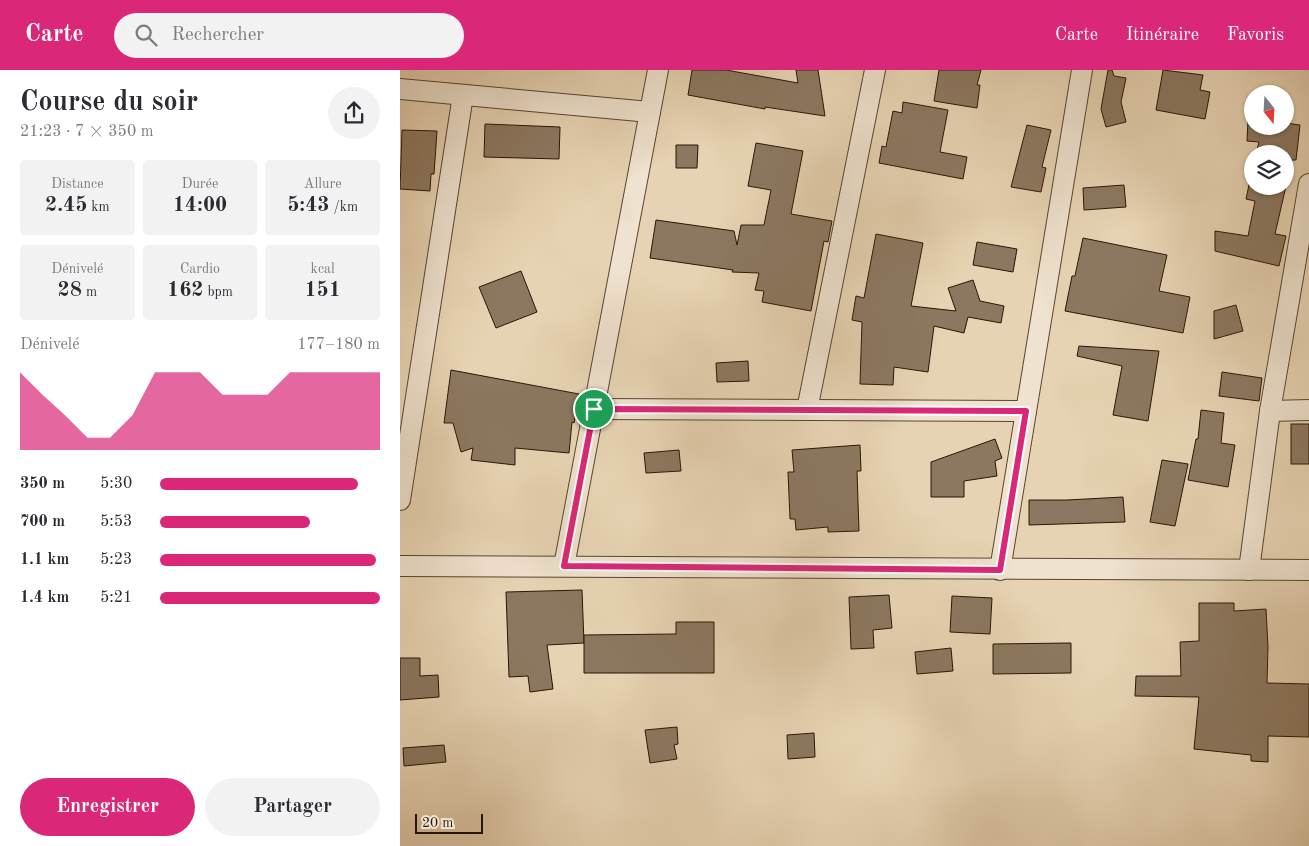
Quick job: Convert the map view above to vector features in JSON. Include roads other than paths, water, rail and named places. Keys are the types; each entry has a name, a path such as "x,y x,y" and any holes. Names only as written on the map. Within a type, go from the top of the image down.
{"street":[{"path":"564,566 658,70"},
{"path":"807,410 875,70"},
{"path":"1000,570 1082,70"},
{"path":"400,89 650,112"},
{"path":"400,500 462,95"},
{"path":"1248,570 1270,411 1309,184"},
{"path":"594,409 1026,411"},
{"path":"1270,411 1309,410"},
{"path":"400,566 1309,570"}]}
